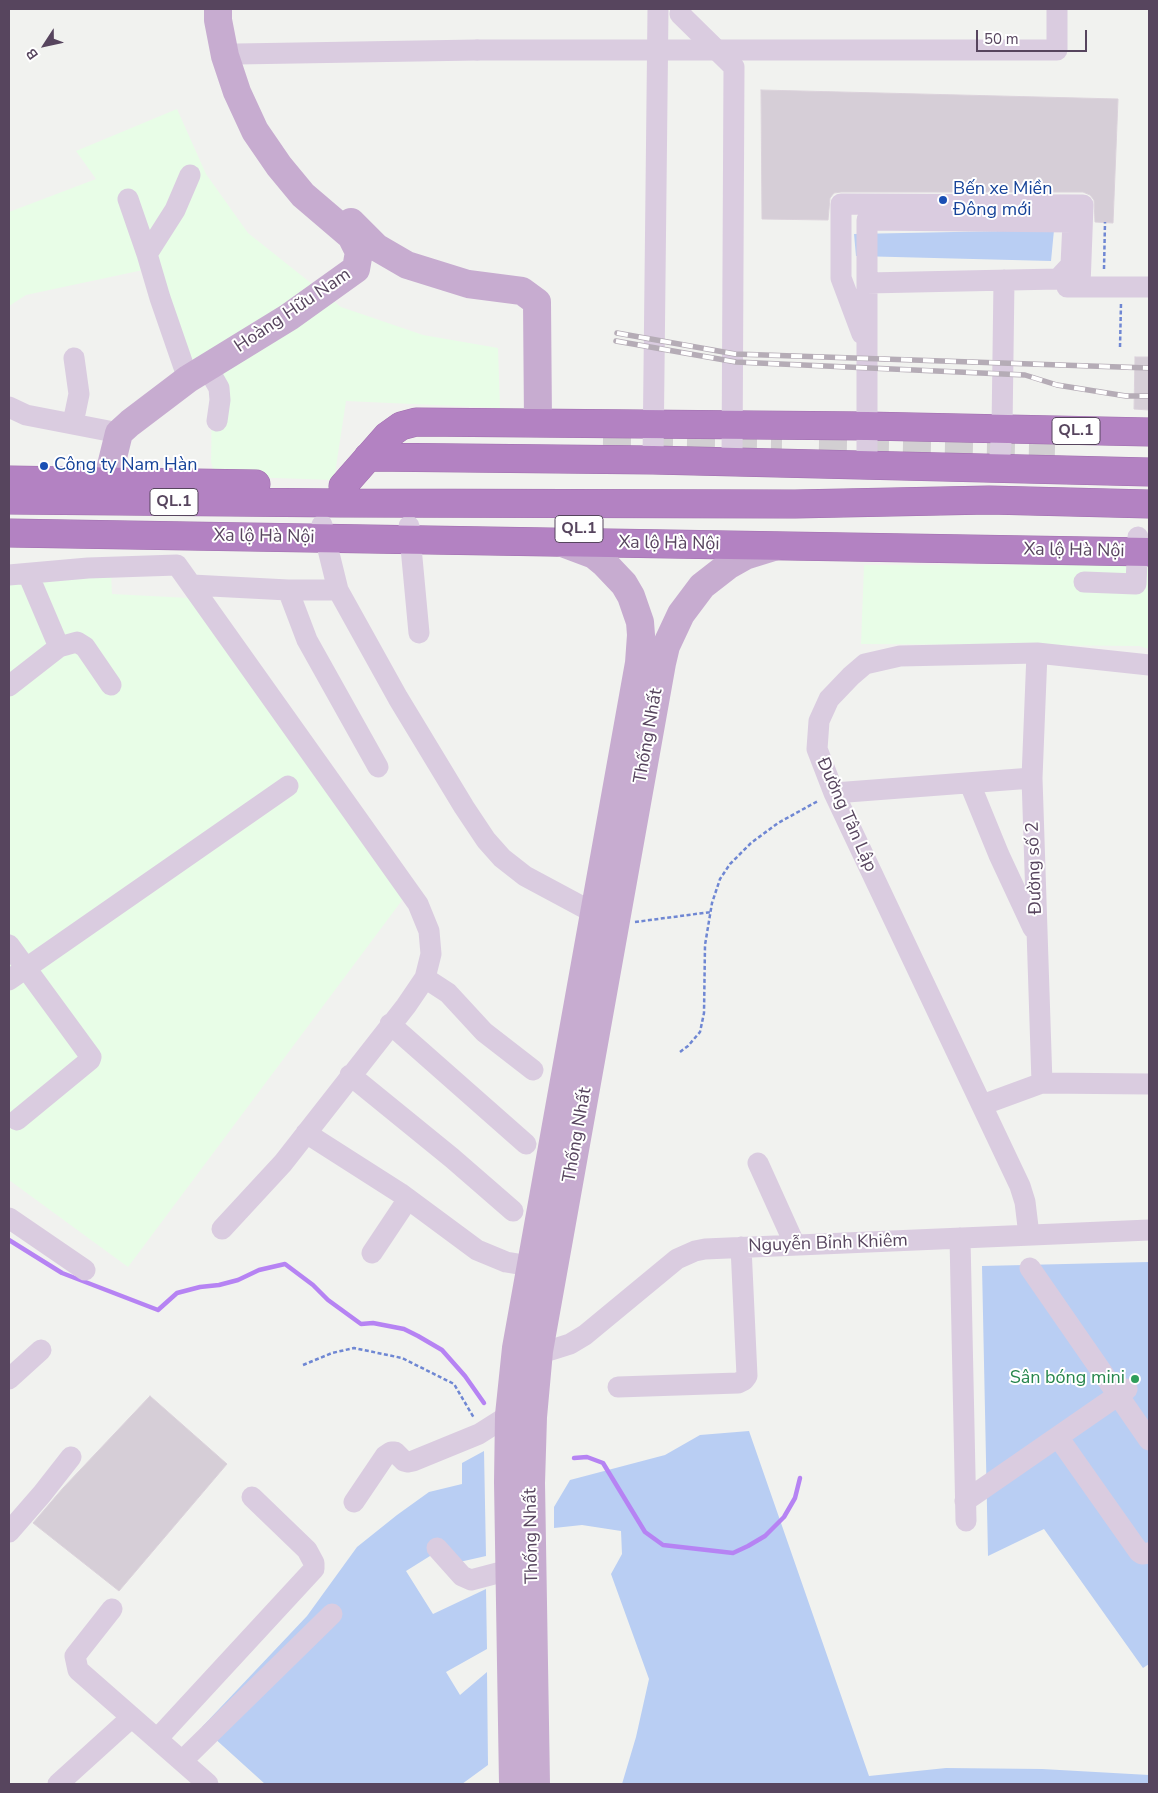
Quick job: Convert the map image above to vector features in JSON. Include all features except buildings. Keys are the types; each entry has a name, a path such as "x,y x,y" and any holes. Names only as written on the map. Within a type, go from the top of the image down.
{"highway":[{"name":"QL.1","path":"341,495 387,436 401,426 416,422 867,426 1149,432"},
{"path":"387,436 603,439"},
{"path":"782,441 819,442"},
{"name":"QL.1","path":"1055,447 1149,448"},
{"name":"QL.1","path":"368,458 653,460 1149,472"},
{"name":"Xa lộ Hà Nội","path":"20,494 106,492 341,495 794,504 989,500 1149,504"},
{"name":"Xa lộ Hà Nội","path":"20,494 175,529"},
{"name":"Xa lộ Hà Nội","path":"9,532 175,529 1144,545"},
{"name":"Xa lộ Hà Nội","path":"409,533 555,542 675,537 778,546 935,542"}],"main road":[{"name":"Hoàng Hữu Nam","path":"119,433 198,373 289,317 356,269 360,252 351,236 303,195 279,166 255,131 237,92 225,56 218,20 218,9"},
{"path":"228,9 228,19 247,89 263,125 286,157 310,185 358,227 376,247 407,265 468,284 522,291 537,302 538,422"},
{"path":"106,492 119,433"},
{"name":"Thống Nhất","path":"527,1349 650,663 641,635 640,622 631,596 624,584 605,564 594,556 569,545 555,542"},
{"name":"Thống Nhất","path":"650,663 666,646 681,614 702,586 729,564 745,556 778,546"},
{"name":"Thống Nhất","path":"513,1784 508,1482 521,1416 527,1349 530,1266 605,917"},
{"name":"Thống Nhất","path":"521,1416 531,1482 536,1784"}],"street":[{"path":"653,460 658,9"},
{"path":"680,9 680,14 734,67 732,463"},
{"path":"237,54 477,50 1057,50 1057,9"},
{"path":"147,254 175,210 190,175"},
{"path":"128,199 160,298 198,373 219,388 220,400 216,421"},
{"path":"867,348 841,278 841,204 1083,205 1080,286"},
{"path":"867,283 1016,282 1058,279 1071,265 1073,222 867,220 867,283 867,465"},
{"path":"1016,282 1149,288"},
{"path":"999,468 1002,429 1004,310 1016,282"},
{"path":"73,423 79,394 74,358"},
{"path":"9,407 26,415 119,433"},
{"path":"175,529 177,565 418,904 429,931 431,954 425,978 406,1006 350,1075 283,1163 222,1229"},
{"path":"323,532 338,590 398,698 486,840 502,858 525,876 605,917"},
{"path":"409,533 419,633"},
{"path":"1084,582 1136,584 1144,545"},
{"path":"59,647 18,574 88,568 177,565"},
{"path":"192,585 288,590 338,590"},
{"path":"288,590 308,640 378,767"},
{"path":"9,686 59,647 78,642 85,647 111,685"},
{"name":"Đường Tân Lập","path":"1029,1235 1025,1202 1020,1186 834,793 817,749 819,721 829,699 865,664 900,656 1036,653 1149,665"},
{"name":"Đường số 2","path":"1036,653 1032,778 1042,1082"},
{"path":"834,793 1032,778"},
{"path":"970,784 999,855 1037,938"},
{"path":"9,980 288,786"},
{"path":"9,945 91,1057 90,1060 17,1120"},
{"path":"425,978 448,993 484,1032 533,1070"},
{"path":"390,1024 526,1144"},
{"path":"350,1075 452,1158 513,1211"},
{"path":"982,1105 1042,1082 1149,1084"},
{"path":"306,1133 408,1199 477,1250 506,1262 530,1266"},
{"path":"758,1163 795,1245"},
{"path":"372,1253 408,1199"},
{"path":"9,1218 85,1270"},
{"name":"Nguyễn Bỉnh Khiêm","path":"527,1349 551,1350 570,1344 585,1335 677,1259 705,1249 1149,1230"},
{"path":"960,1238 965,1511 1058,1436 1123,1392"},
{"path":"618,1387 738,1382 744,1380 747,1376 741,1247"},
{"path":"1030,1268 1123,1392 1149,1440"},
{"path":"9,1379 41,1350"},
{"path":"354,1502 385,1456 391,1452 395,1452 408,1462 413,1461 521,1416"},
{"path":"1058,1436 1138,1552 1142,1554 1149,1553"},
{"path":"9,1532 71,1457"},
{"path":"157,1739 314,1569 314,1563 307,1550 252,1497"},
{"path":"437,1548 462,1576 471,1580 509,1570"},
{"path":"112,1610 75,1656 78,1670 208,1784"},
{"path":"182,1761 332,1614"},
{"path":"58,1784 132,1717"}],"path":[{"path":"1120,346 1121,298"},
{"path":"680,1052 700,1032 704,1013 705,945 720,879 741,852 778,823 834,793"},
{"path":"605,917 657,920 711,912"},
{"path":"302,1365 332,1353 354,1348 402,1358 454,1384 482,1432"}],"shaded area":[{"path":"177,109 206,174 248,233 341,307 423,335 498,348 500,408 346,401 334,480 215,476 211,462 212,397 208,384 176,395 171,345 143,270 26,295 9,306 9,212 96,179 76,151"},
{"path":"1054,230 1051,261 856,256 854,234"},
{"path":"864,565 1149,565 1149,649 1139,646 861,644"},
{"path":"111,573 112,594 189,598 403,899 128,1267 9,1180 9,579"},
{"path":"1149,1262 1149,1664 1143,1668 1044,1529 988,1556 982,1266"},
{"path":"749,1431 869,1776 946,1768 1042,1769 1149,1775 1149,1784 622,1784 636,1737 649,1679 611,1574 622,1554 621,1531 582,1525 554,1528 554,1507 570,1480 665,1455 700,1435"},
{"path":"484,1451 486,1556 455,1563 446,1546 406,1571 433,1614 486,1589 487,1649 446,1672 460,1695 487,1672 488,1765 462,1784 265,1784 202,1727 307,1616 357,1547 429,1492 462,1484 462,1463"}],"waterway":[{"path":"9,1240 62,1273 158,1310 177,1293 238,1280 259,1270 285,1264 313,1285 328,1300 361,1324 373,1323 404,1329 442,1350 465,1376 484,1403"},
{"path":"574,1458 587,1457 603,1463 645,1532 663,1545 733,1553 765,1536 784,1517 795,1498 800,1478"}],"tunnel":[{"path":"603,439 782,441"},
{"path":"819,442 1055,447"}],"railway":[{"path":"617,333 735,354 1149,368"},
{"path":"616,341 736,362 1025,375 1057,385 1126,396 1149,396"}],"place":[{"name":"Bến xe Miền Đông mới","path":"943,200"},
{"name":"Công ty Nam Hàn","path":"44,466"},
{"name":"Sân bóng mini","path":"1135,1379"}]}
